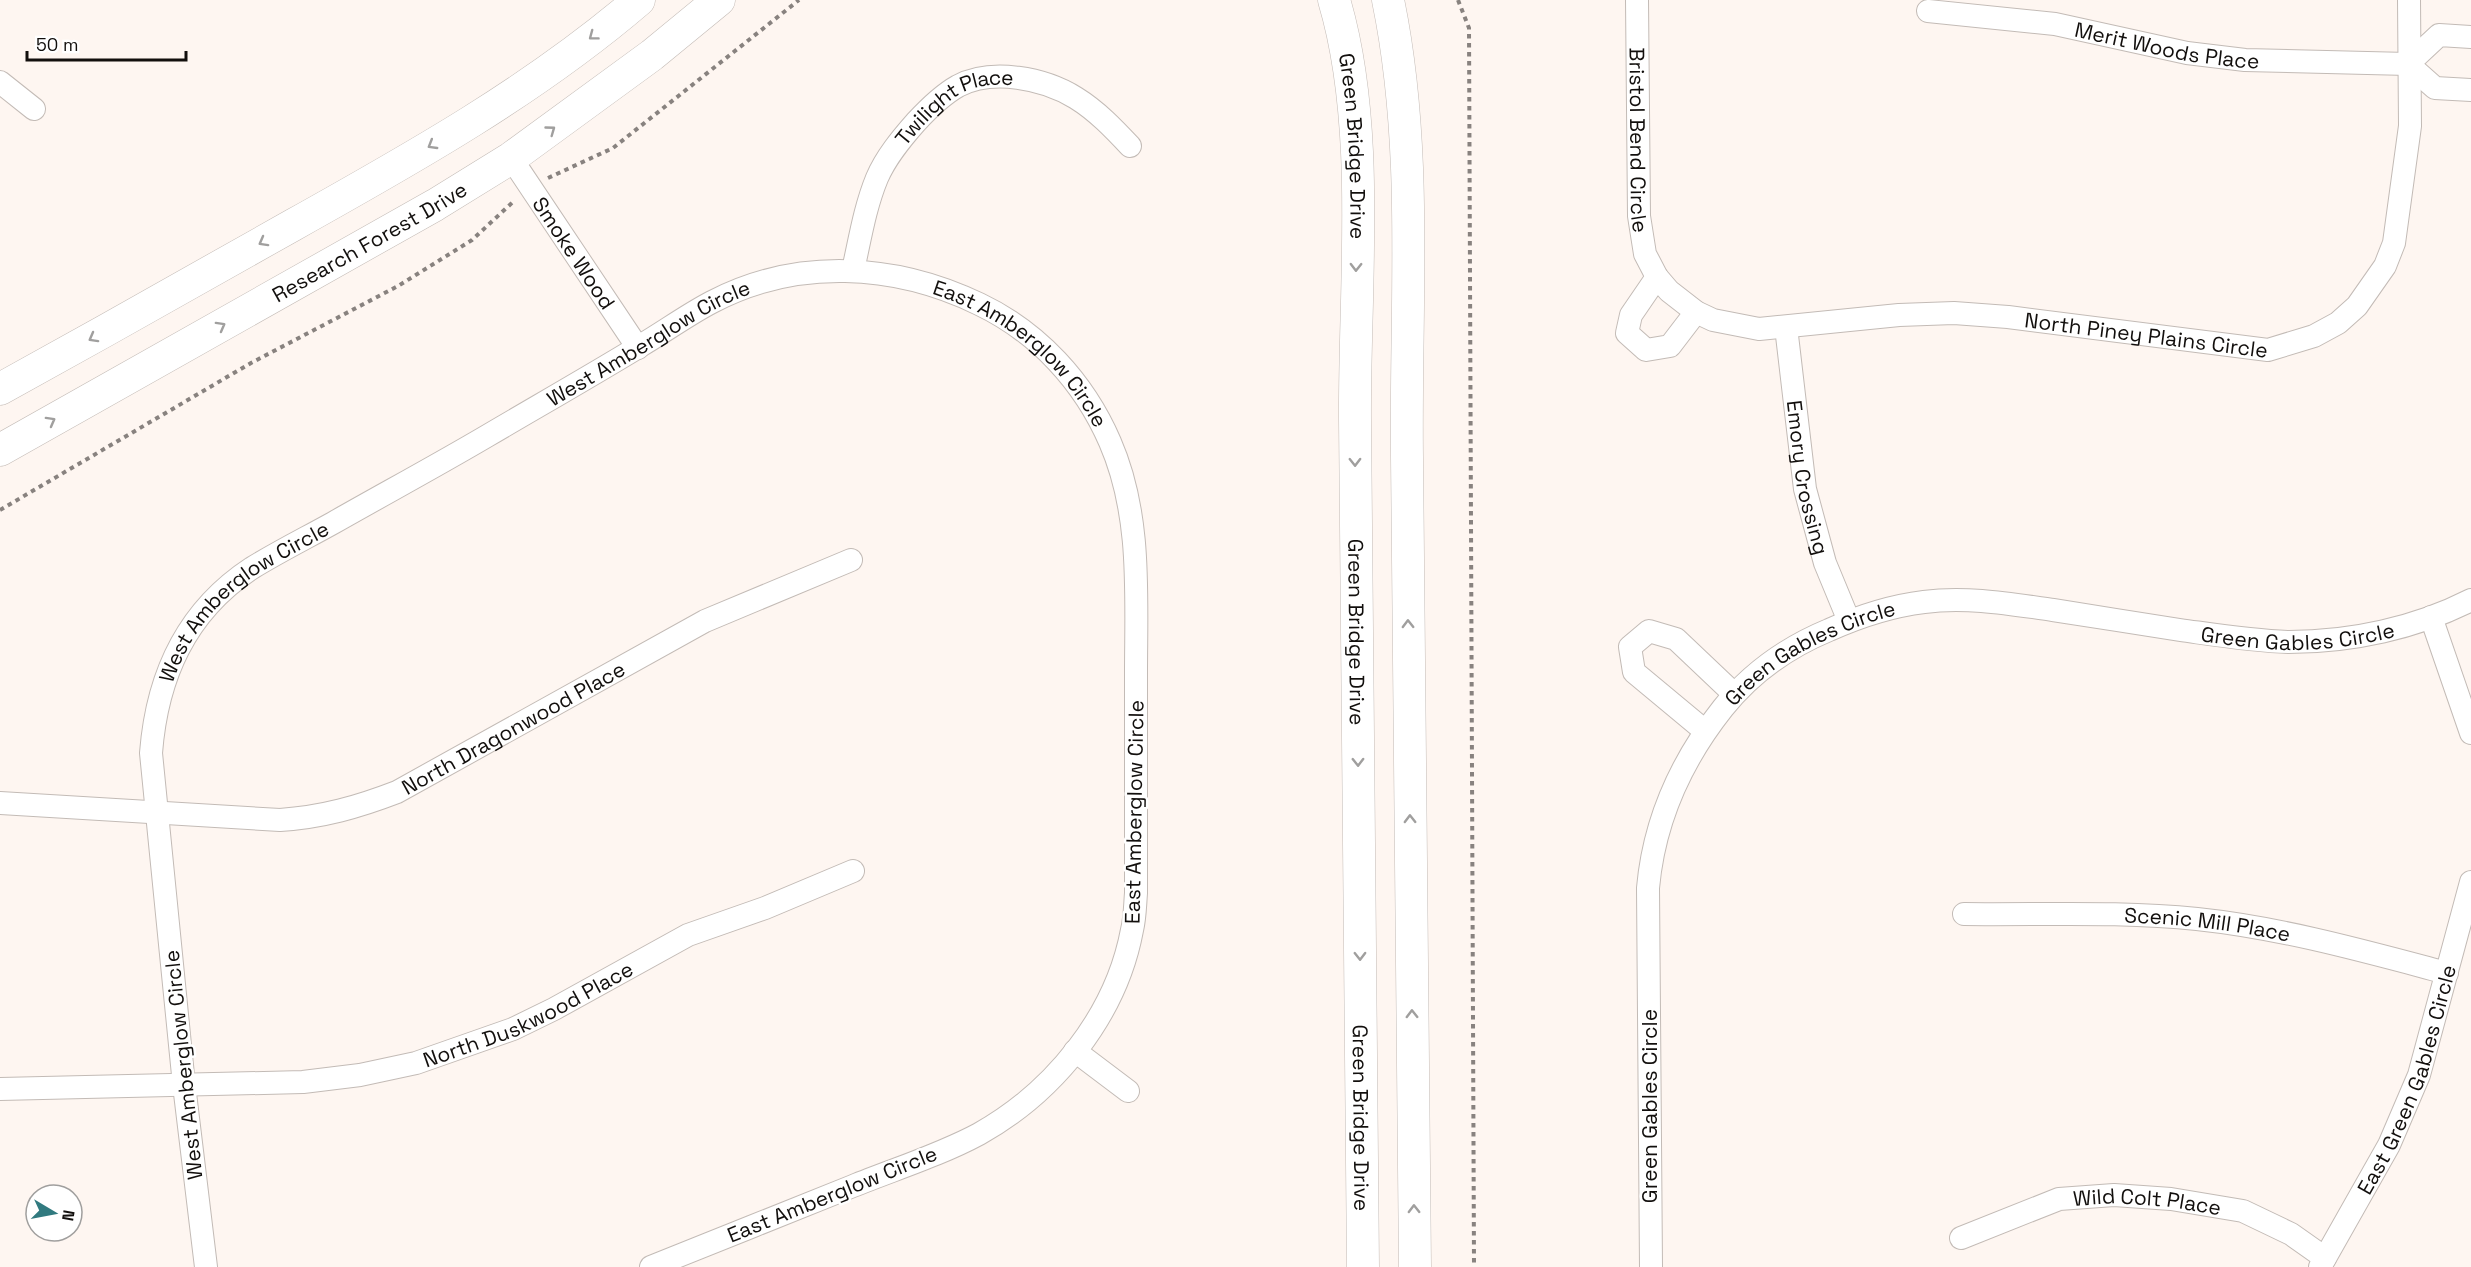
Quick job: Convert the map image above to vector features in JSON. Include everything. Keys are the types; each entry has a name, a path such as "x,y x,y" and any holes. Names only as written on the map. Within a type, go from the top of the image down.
{"main road":[{"path":"0,390 326,207 470,123 546,72 639,0"},
{"name":"Research Forest Drive","path":"0,450 388,231 511,158 652,55 719,0"},
{"name":"Green Bridge Drive","path":"1334,0 1347,58 1356,154 1354,376 1363,1267"},
{"path":"1388,0 1398,49 1407,152 1406,400 1415,1267"}],"street":[{"name":"Bristol Bend Circle","path":"1637,0 1639,216 1645,254 1657,277 1669,291 1696,312 1735,327 1759,330 1786,327"},
{"name":"North Piney Plains Circle","path":"1786,327 1899,315 1954,313 2008,316 2268,350 2314,336 2338,323 2357,306 2385,266 2394,243 2410,126 2409,0"},
{"name":"Merit Woods Place","path":"1928,11 2047,23 2187,53 2245,60 2408,64"},
{"path":"2471,37 2439,35 2408,64 2435,88 2471,90"},
{"name":"Twilight Place","path":"853,270 866,212 878,177 898,142 930,107 958,87 982,78 1012,77 1046,84 1075,97 1108,122 1130,147"},
{"path":"0,82 34,109"},
{"name":"Smoke Wood","path":"511,158 638,348"},
{"name":"West Amberglow Circle","path":"206,1267 184,1085 155,813 151,753 158,697 177,649 212,602 249,570 460,452 711,303 771,278 826,270 853,270"},
{"name":"East Amberglow Circle","path":"651,1267 977,1135 998,1122 1038,1092 1075,1051 1106,1003 1119,974 1133,928 1136,893 1136,559 1129,499 1121,470 1097,415 1080,389 1060,364 1014,324 979,304 933,284 904,276 853,270"},
{"path":"1657,277 1630,315 1627,333 1646,350 1670,346 1696,312"},
{"name":"Emory Crossing","path":"1786,327 1805,489 1825,563 1849,621"},
{"name":"North Dragonwood Place","path":"0,803 280,820 352,809 397,792 705,621 851,560"},
{"name":"Green Gables Circle","path":"1651,1267 1647,888 1650,860 1672,788 1705,731 1734,694 1779,656 1808,639 1849,621 1876,611 1926,601 2005,603 2243,639 2288,642 2357,636 2431,617 2471,600"},
{"path":"2431,617 2471,733"},
{"path":"1705,731 1634,672 1630,647 1649,631 1676,639 1734,694"},
{"name":"North Duskwood Place","path":"0,1089 303,1082 360,1075 427,1059 513,1029 688,935 765,908 853,871"},
{"name":"East Green Gables Circle","path":"2322,1263 2401,1120 2419,1075 2471,882"},
{"name":"Scenic Mill Place","path":"1964,914 2137,915 2254,926 2312,938 2447,973"},
{"path":"1075,1051 1128,1090"},
{"name":"Wild Colt Place","path":"1962,1238 2059,1199 2114,1194 2171,1198 2243,1211 2291,1234 2322,1263"}],"path":[{"path":"0,510 251,363 398,285 472,240 530,186 613,148 799,0"},
{"path":"1458,0 1469,27 1474,1267"}]}
